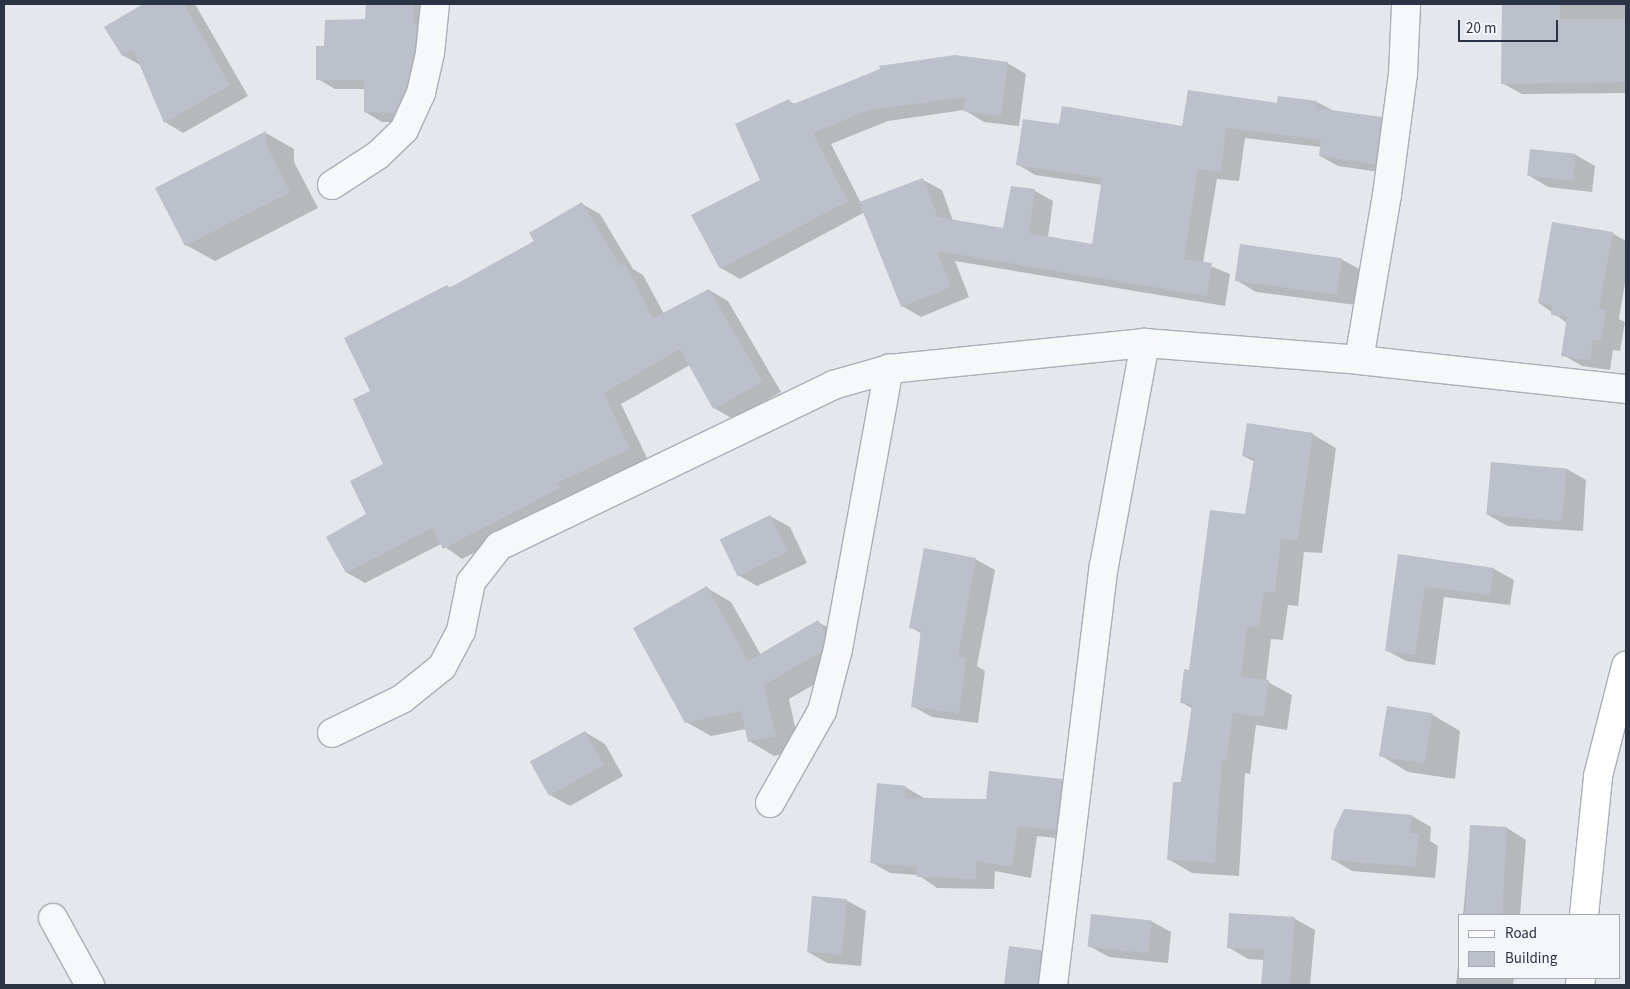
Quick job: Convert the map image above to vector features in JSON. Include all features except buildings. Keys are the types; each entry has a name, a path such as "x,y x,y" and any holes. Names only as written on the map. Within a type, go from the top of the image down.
{"main road":[{"path":"1584,914 1598,776 1626,666"}],"street":[{"path":"332,185 378,155 404,130 421,93 430,53 435,4"},
{"path":"1359,360 1389,176 1403,74 1406,4"},
{"path":"1053,985 1104,566 1146,343"},
{"path":"332,733 402,699 442,667 461,631 471,582 499,546 834,385 889,369 1146,343 1359,360 1626,389"},
{"path":"770,803 822,710 839,640 889,369"},
{"path":"53,918 90,985"}]}
